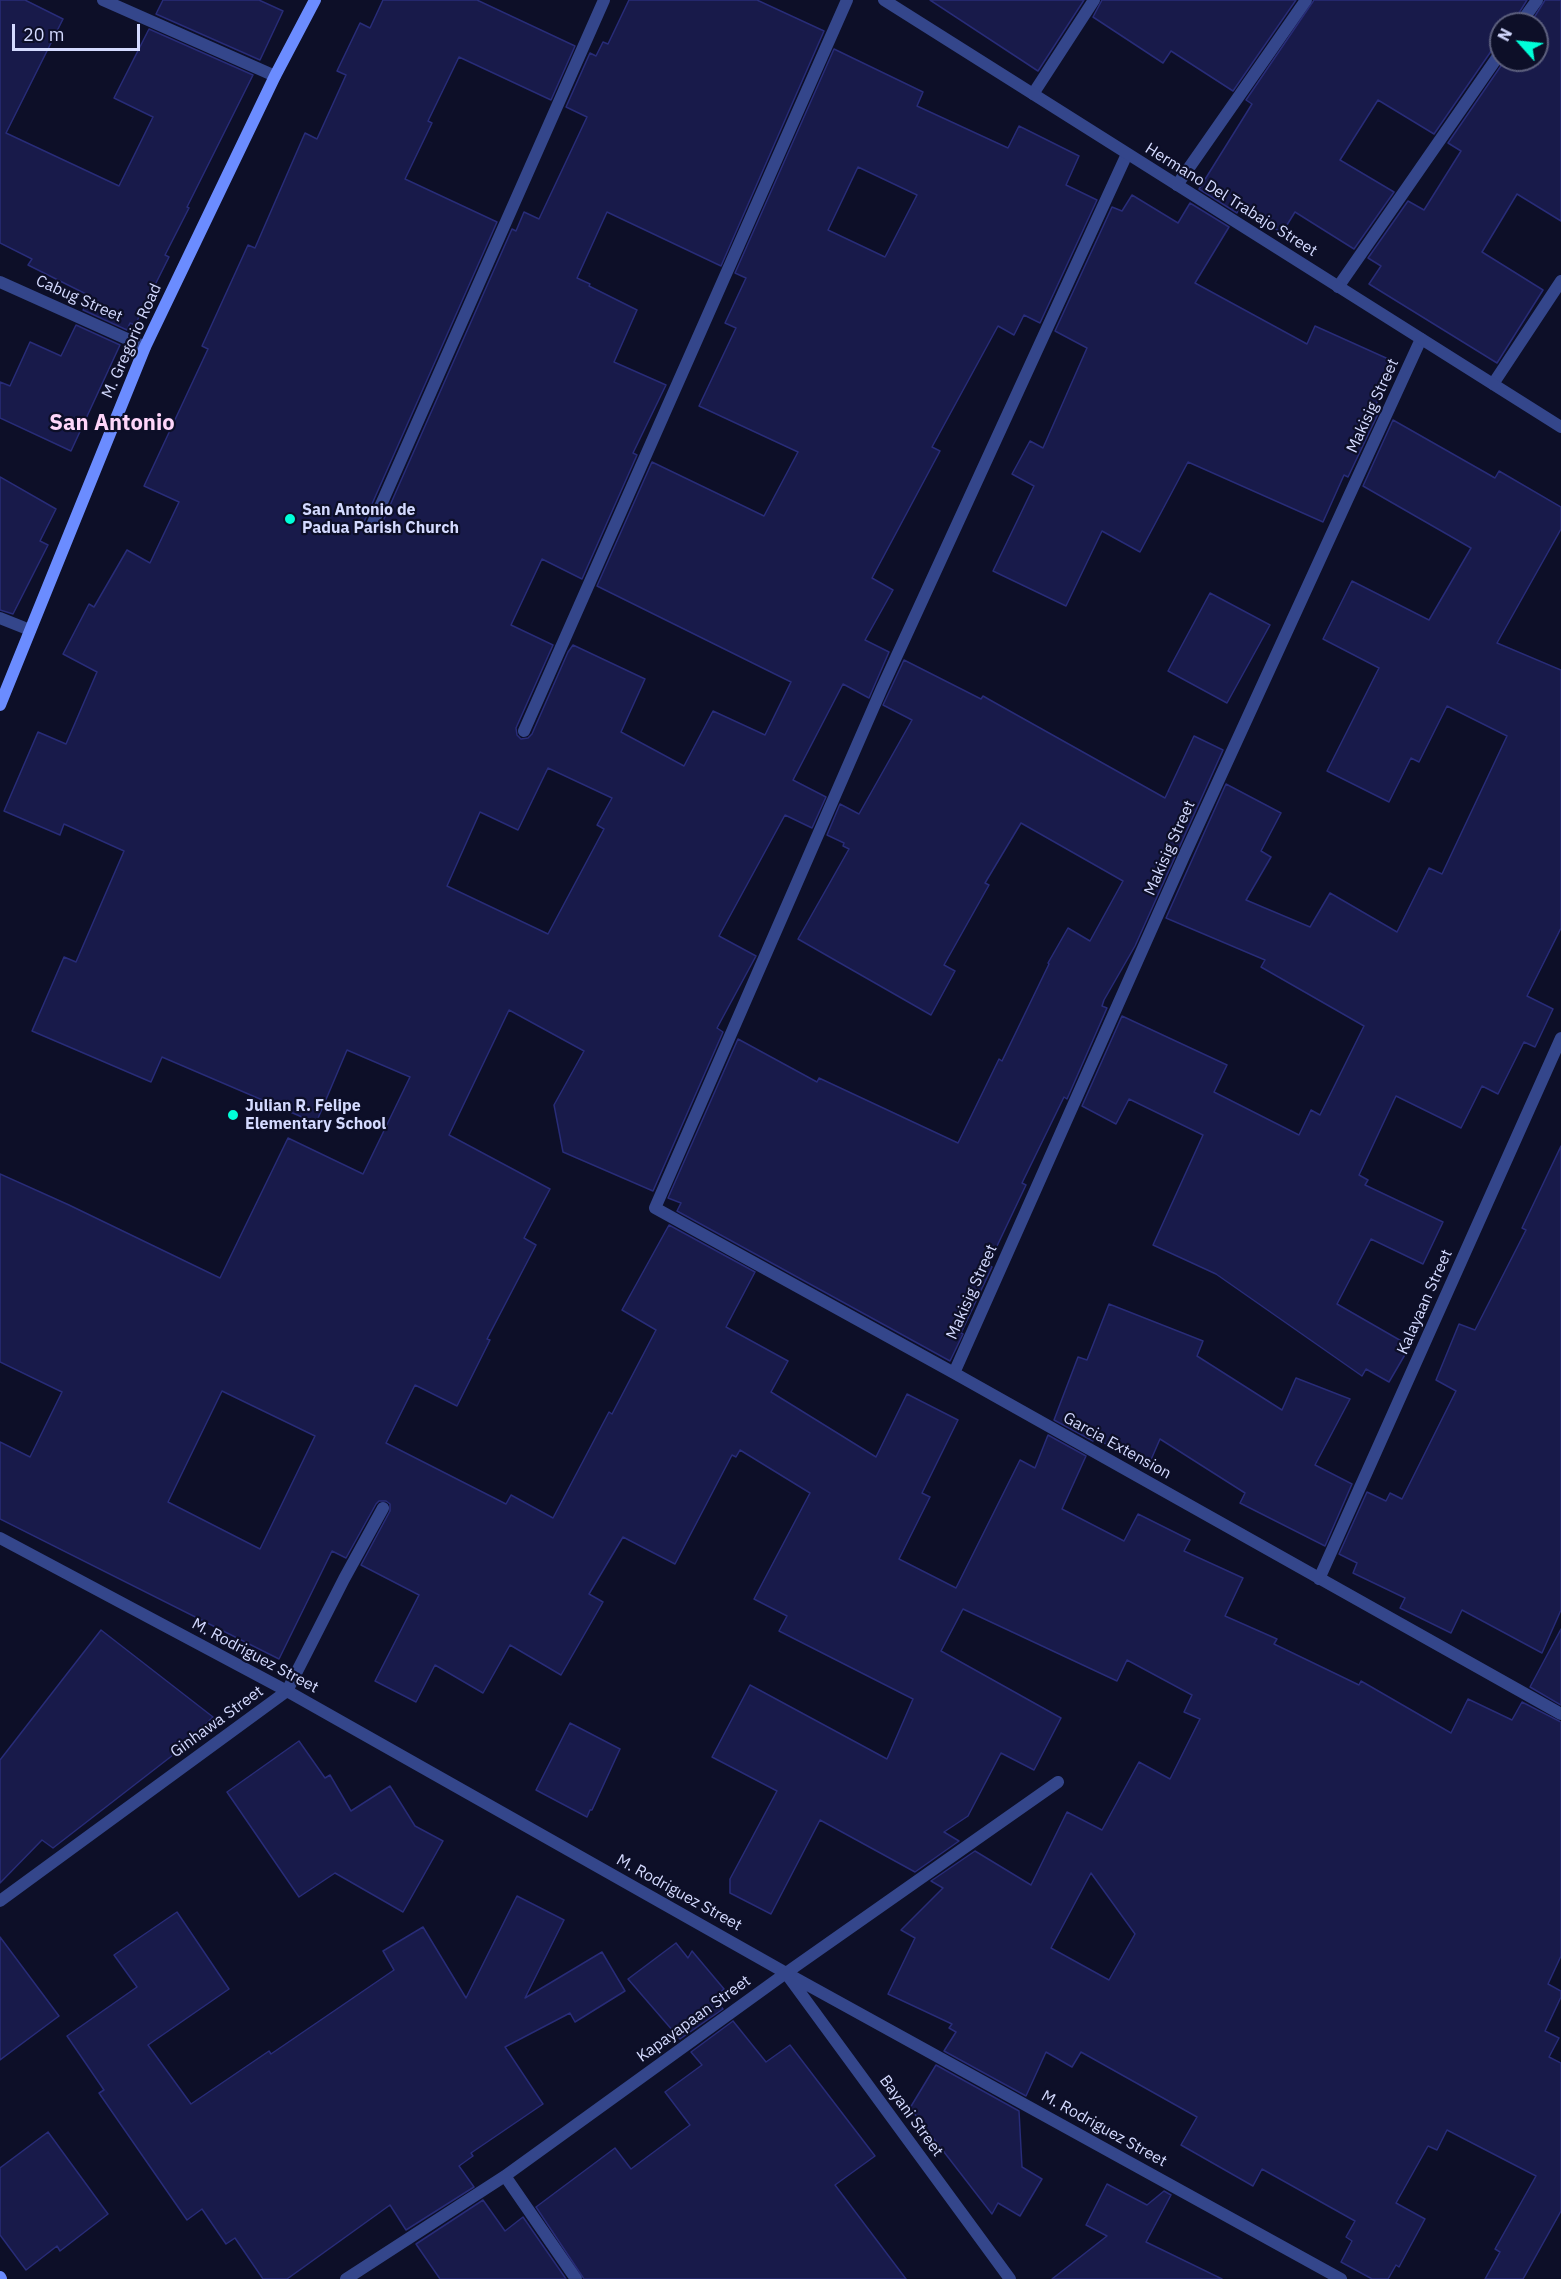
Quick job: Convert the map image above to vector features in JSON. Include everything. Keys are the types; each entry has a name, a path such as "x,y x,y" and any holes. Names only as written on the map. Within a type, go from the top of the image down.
{"main road":[{"name":"M. Gregorio Road","path":"0,705 145,347 275,76 315,0"}],"street":[{"path":"103,0 275,76"},
{"path":"372,525 604,0"},
{"path":"524,731 847,0"},
{"path":"1033,94 1094,0"},
{"path":"1177,185 1306,0"},
{"name":"Hermano Del Trabajo Street","path":"888,1 1561,427"},
{"path":"1338,287 1489,69"},
{"name":"Garcia Extension","path":"1127,154 882,688 655,1208 1561,1714"},
{"path":"1493,384 1561,281"},
{"name":"Cabug Street","path":"0,282 145,347"},
{"name":"Makisig Street","path":"954,1373 1184,856 1421,339"},
{"path":"0,618 30,630"},
{"name":"Kalayaan Street","path":"1319,1579 1561,1038"},
{"name":"Ginhawa Street","path":"0,1901 287,1691 383,1508"},
{"name":"M. Rodriguez Street","path":"0,1538 287,1691 786,1973 1341,2279"},
{"name":"Kapayapaan Street","path":"346,2279 505,2176 786,1973 1058,1782"},
{"name":"Bayani Street","path":"786,1973 1010,2279"},
{"path":"505,2176 576,2279"}],"building":[{"path":"0,0 25,0 63,19 6,133 119,186 153,117 114,98 149,29 253,75 187,207 189,208 165,255 169,257 135,325 130,323 127,330 83,310 90,296 28,265 32,259 0,243"},
{"path":"163,0 259,0 283,11 260,60 156,14"},
{"path":"383,0 477,0 575,46 551,100 459,57 428,121 432,123 405,179 497,222 364,522 365,529 372,533 380,528 512,229 516,231 524,212 539,219 587,117 566,107 590,53 596,56 603,42 608,44 629,0 757,0 824,31 721,266 607,212 577,278 637,310 614,362 666,385 633,453 637,455 582,579 542,559 511,625 553,645 516,728 517,735 521,739 528,738 532,734 573,645 645,679 621,732 684,766 713,711 765,735 791,682 597,586 652,462 764,516 798,452 699,406 736,328 725,323 746,278 735,273 834,49 923,92 917,106 1008,148 1019,126 1079,156 1066,185 1097,200 1040,323 1024,315 1014,335 998,326 932,447 940,451 872,578 893,590 865,640 889,652 869,698 843,684 793,780 826,797 812,828 785,815 719,936 756,956 717,1028 723,1032 653,1191 563,1152 554,1105 584,1051 509,1010 449,1135 550,1189 524,1238 536,1245 487,1339 490,1340 457,1406 415,1385 386,1443 506,1504 511,1495 553,1518 609,1412 612,1414 656,1330 622,1310 669,1225 755,1272 726,1327 788,1361 771,1392 876,1457 907,1394 958,1420 922,1493 930,1497 899,1559 956,1588 1020,1460 1035,1468 1048,1435 1086,1456 1062,1509 1124,1541 1138,1514 1190,1540 1184,1551 1243,1578 1225,1616 1277,1639 1274,1644 1359,1685 1361,1681 1451,1733 1468,1699 1512,1720 1522,1702 1561,1722 1561,1956 1548,1984 1561,1991 1561,1997 1545,2031 1559,2038 1549,2057 1561,2063 1561,2211 1523,2279 1485,2279 1500,2252 1495,2249 1536,2176 1447,2130 1437,2150 1428,2146 1396,2203 1425,2219 1399,2267 1396,2265 1388,2279 1372,2279 1341,2262 1352,2241 1346,2237 1355,2221 1262,2169 1253,2186 1181,2145 1197,2117 1081,2052 1072,2067 1046,2052 1026,2096 944,2051 956,2032 949,2028 952,2024 888,1994 915,1938 901,1930 943,1888 931,1881 975,1851 1031,1885 1067,1812 1102,1830 1139,1762 1170,1779 1200,1719 1184,1712 1192,1695 1127,1660 1117,1681 963,1609 941,1651 1061,1718 1034,1770 1001,1753 968,1816 944,1832 959,1841 915,1872 820,1820 771,1914 730,1893 730,1879 777,1791 712,1757 750,1685 887,1759 913,1699 779,1631 787,1616 754,1599 810,1493 740,1450 736,1457 732,1455 675,1564 623,1537 589,1594 603,1602 561,1675 510,1645 483,1693 435,1665 416,1702 375,1681 419,1595 361,1565 390,1511 390,1504 386,1501 379,1501 376,1504 346,1558 332,1551 279,1659 0,1519 0,1442 30,1457 62,1392 0,1362 0,1174 220,1278 288,1138 363,1174 410,1077 347,1050 316,1123 162,1057 151,1082 32,1031 64,957 76,962 124,851 64,824 60,835 4,811 38,732 66,744 97,672 63,654 89,604 94,607 127,550 150,563 179,502 144,486 208,349 202,346 248,245 255,248 305,133 317,139 346,75 337,71 360,23 370,28","holes":["858,167 917,195 885,257 828,230","548,768 612,798 597,825 604,829 548,934 447,886 480,812 518,830","222,1391 315,1436 260,1549 168,1502","1091,1873 1135,1934 1109,1980 1051,1948"]},
{"path":"930,0 1084,0 1038,71"},
{"path":"1102,0 1296,0 1233,91 1171,51 1163,63 1093,17"},
{"path":"1314,0 1527,0 1520,12 1489,12 1489,54 1434,134 1378,100 1340,160 1394,192 1354,249 1295,212 1282,233 1240,207 1237,213 1199,189 1252,104 1246,100"},
{"path":"1545,0 1561,0 1561,221 1517,194 1482,252 1543,290 1497,363 1369,284 1381,266 1368,258 1408,201 1424,210 1461,151 1448,143 1497,72 1549,72 1549,12 1538,12"},
{"path":"1132,195 1178,223 1190,203 1229,227 1195,283 1307,344 1315,326 1395,362 1374,409 1379,412 1348,477 1344,475 1323,522 1188,462 1140,552 1102,531 1066,606 993,571 1034,486 1012,474 1030,441 1043,448 1087,348 1055,331 1112,207 1122,211"},
{"path":"76,325 120,345 71,451 0,418 0,382 10,386 30,342 61,356"},
{"path":"1393,420 1495,478 1499,471 1561,507 1561,529 1497,643 1561,670 1561,928 1527,996 1553,1009 1535,1047 1524,1042 1498,1094 1482,1086 1461,1128 1396,1096 1359,1175 1368,1180 1365,1185 1443,1222 1423,1264 1371,1239 1337,1304 1410,1346 1389,1382 1366,1369 1362,1376 1216,1274 1153,1245 1203,1135 1129,1099 1116,1124 1082,1106 1122,1016 1227,1065 1214,1092 1299,1135 1311,1110 1320,1115 1364,1026 1261,967 1265,960 1166,918 1226,784 1281,813 1261,851 1271,857 1246,900 1310,927 1330,893 1397,932 1429,868 1442,874 1507,736 1447,706 1419,762 1411,758 1389,802 1327,771 1379,668 1323,639 1352,581 1429,620 1471,548 1363,486"},
{"path":"0,477 56,509 40,541 48,545 13,614 0,610"},
{"path":"1210,593 1270,625 1227,703 1168,671"},
{"path":"904,660 981,699 983,696 1165,798 1194,736 1223,750 1135,946 1104,1000 1102,1006 1107,1008 1067,1099 1064,1097 1022,1183 1026,1185 988,1265 992,1267 950,1361 677,1211 681,1203 668,1198 738,1039 817,1082 819,1078 958,1143 999,1059 1002,1061 1048,963 1068,928 1090,941 1123,881 1021,823 985,883 989,885 944,965 955,971 931,1015 798,939 849,849 843,846 844,843 827,835 840,804 859,814 912,720 883,705"},
{"path":"1561,1146 1561,1610 1542,1653 1462,1610 1451,1633 1400,1608 1405,1598 1353,1573 1357,1563 1339,1554 1367,1492 1386,1501 1390,1493 1402,1499 1456,1391 1436,1380 1459,1324 1475,1330 1526,1230 1522,1228"},
{"path":"1109,1304 1203,1341 1197,1356 1282,1410 1296,1378 1350,1399 1315,1465 1352,1484 1325,1546 1240,1503 1245,1493 1160,1439 1150,1462 1094,1439 1093,1441 1054,1420 1078,1357 1087,1360"},
{"path":"1561,1629 1561,1705 1530,1687"},
{"path":"101,1630 213,1717 173,1755 53,1848 42,1840 0,1883 0,1760"},
{"path":"570,1723 620,1749 587,1817 536,1790"},
{"path":"299,1741 325,1778 330,1775 351,1811 390,1786 415,1826 443,1841 403,1912 335,1873 299,1897 227,1792"},
{"path":"517,1896 564,1920 525,1998 602,1952 625,1991 575,2022 570,2013 505,2047 543,2104 471,2153 473,2156 459,2166 474,2187 406,2230 390,2205 287,2279 263,2279 235,2238 226,2244 202,2209 187,2220 99,2093 104,2090 67,2036 137,1987 114,1955 177,1912 229,1989 148,2045 191,2104 269,2051 271,2054 394,1970 383,1951 423,1927 466,1998"},
{"path":"0,1937 59,2016 0,2060"},
{"path":"676,1943 688,1958 692,1951 724,1989 714,1998 723,2009 680,2039 628,1979"},
{"path":"733,2021 766,2062 790,2045 875,2156 835,2185 906,2279 584,2279 536,2207 615,2148 631,2169 690,2125 665,2092 702,2065 691,2052"},
{"path":"936,2065 1019,2111 1022,2167 1042,2179 1020,2216 998,2203 992,2214 910,2108"},
{"path":"48,2132 108,2214 60,2251 57,2246 26,2270 0,2235 0,2168"},
{"path":"1107,2184 1147,2205 1164,2191 1171,2195 1146,2242 1222,2279 1052,2279 1107,2236 1086,2225"},
{"path":"483,2200 505,2231 523,2217 566,2279 440,2279 416,2244"}],"place":[{"name":"San Antonio de Padua Parish Church","path":"290,519"},
{"name":"Julian R. Felipe Elementary School","path":"233,1115"}],"district":[{"name":"San Antonio","path":"112,424"}]}
